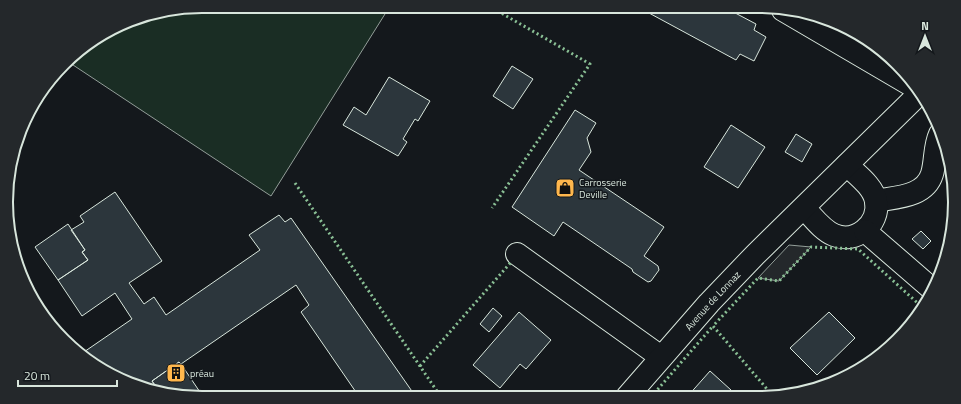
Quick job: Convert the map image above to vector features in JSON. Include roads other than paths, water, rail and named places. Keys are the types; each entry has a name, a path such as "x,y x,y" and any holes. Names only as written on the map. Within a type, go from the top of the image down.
{"street":[{"path":"795,17 903,79"},
{"name":"Avenue de Lonnaz","path":"632,391 709,303 916,97"},
{"path":"876,201 910,194 920,190 928,182 932,173 938,141"},
{"path":"804,208 825,229 833,234 842,237 852,237 865,230 873,220 876,211 876,201 867,185 847,165"},
{"path":"865,230 929,286"},
{"path":"517,254 661,357"}],"place":[{"name":"Carrosserie Deville","path":"565,188"},
{"name":"préau","path":"176,373"}]}
